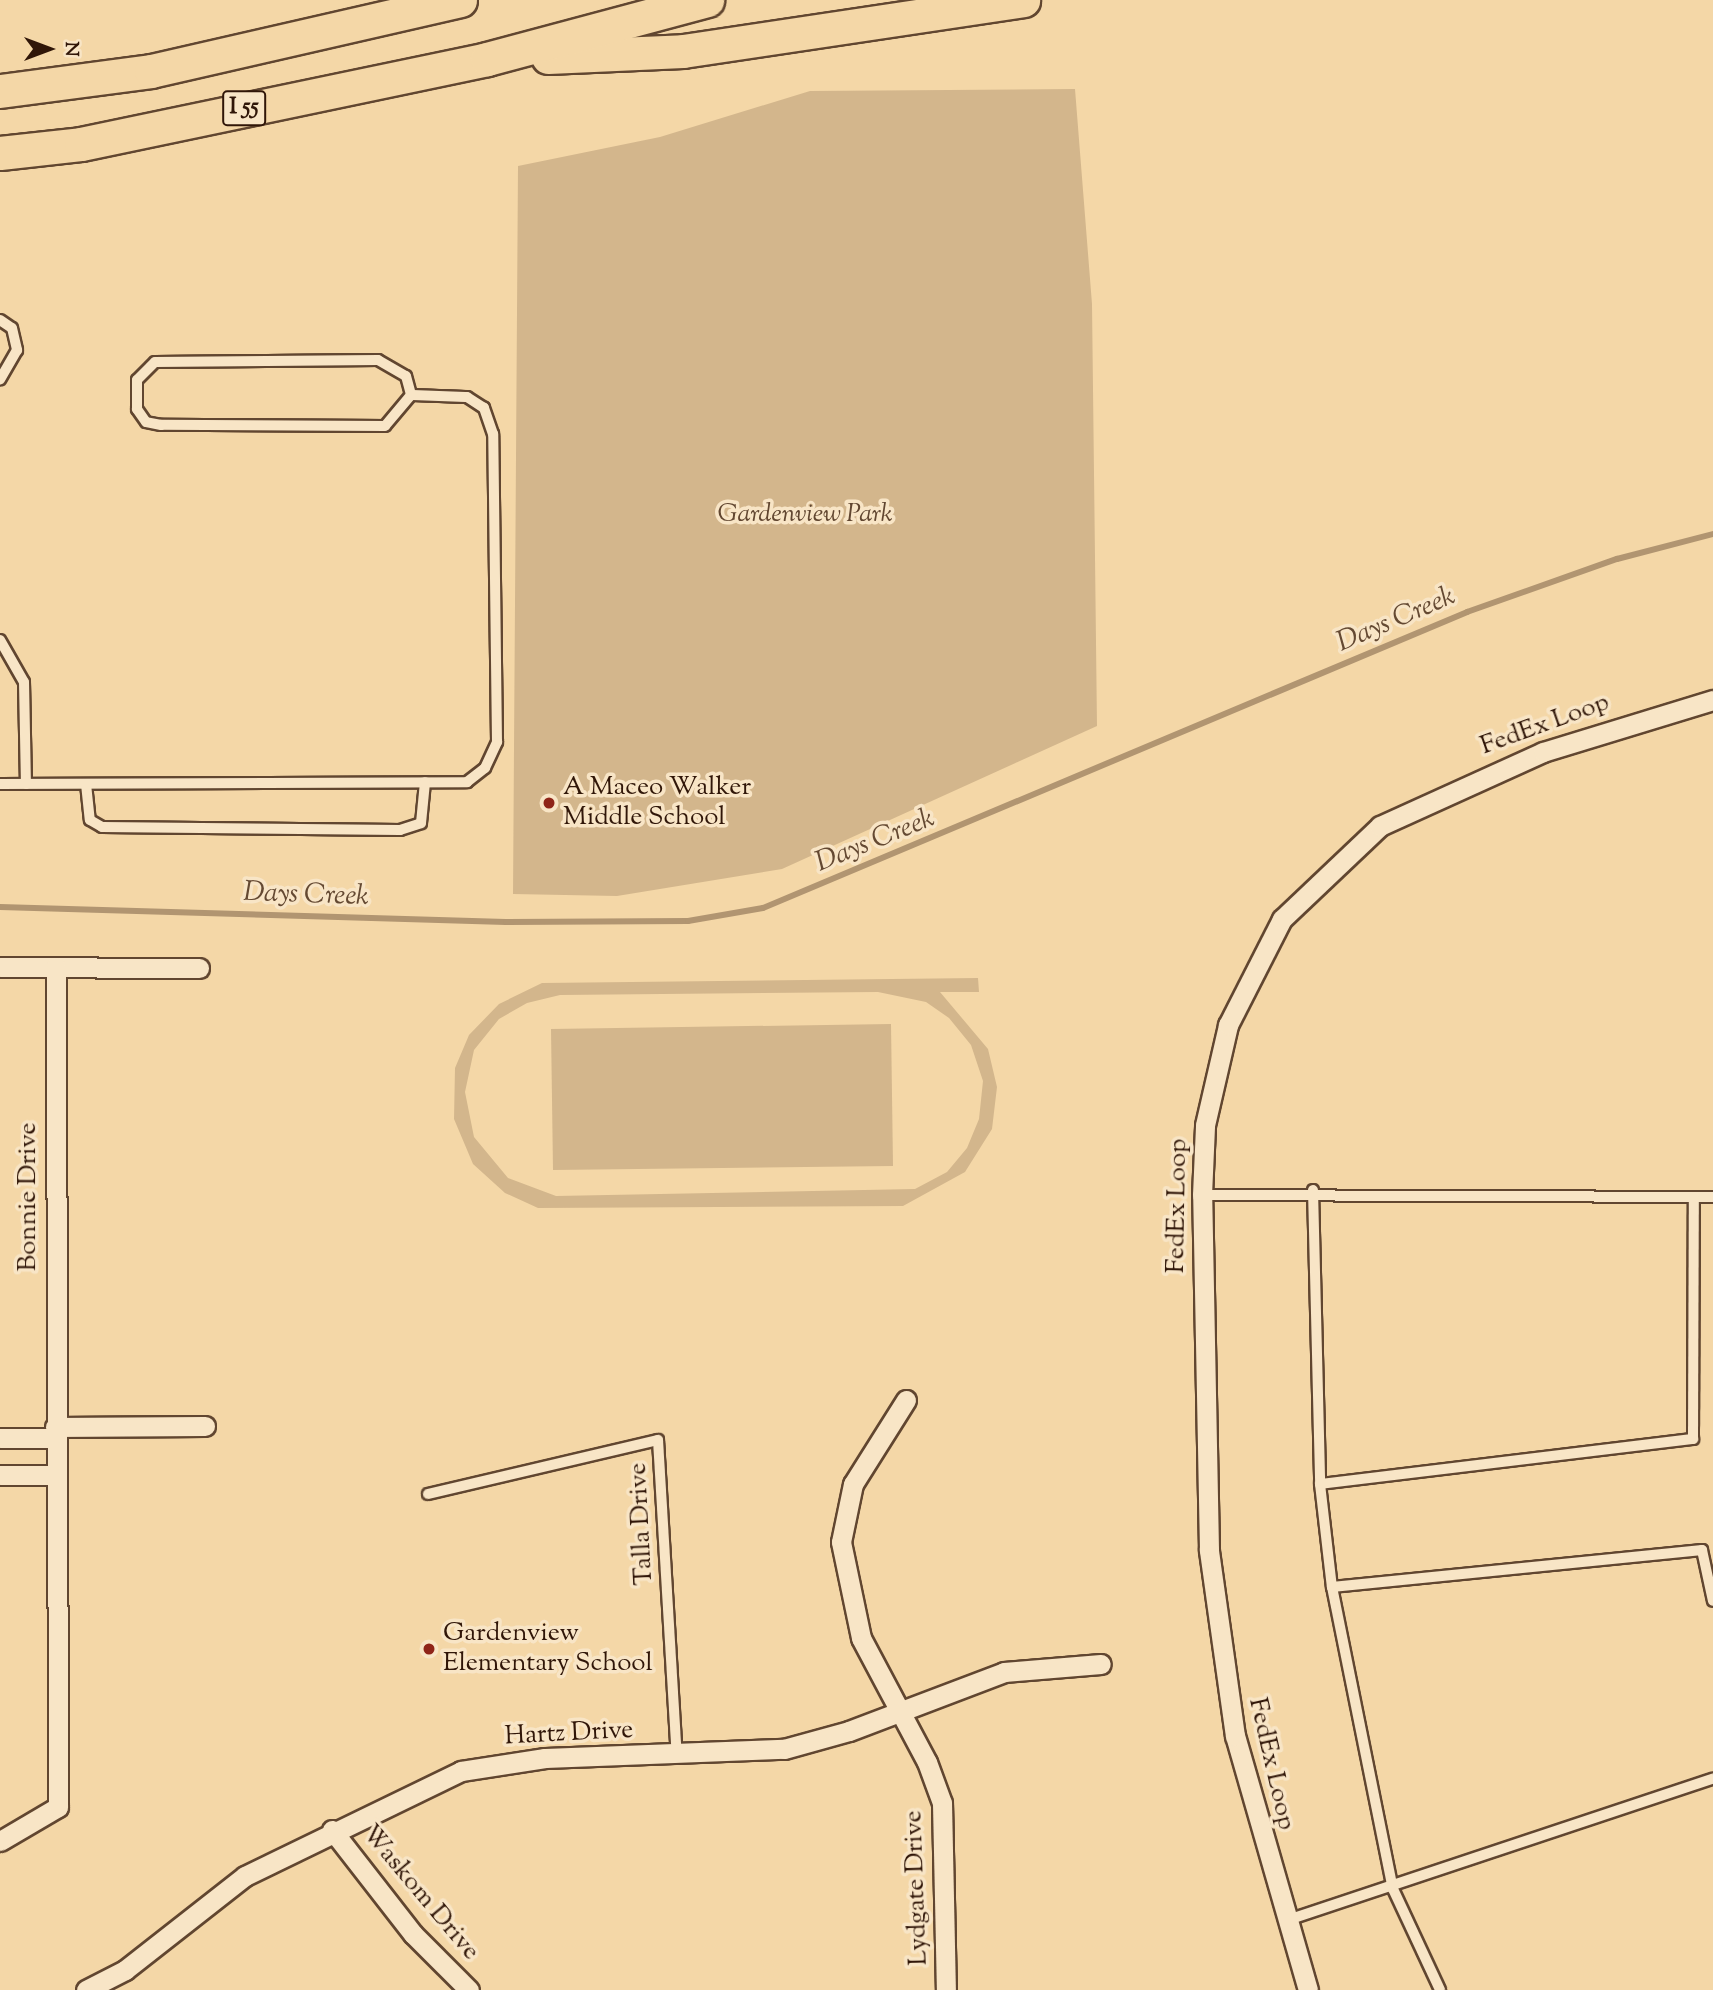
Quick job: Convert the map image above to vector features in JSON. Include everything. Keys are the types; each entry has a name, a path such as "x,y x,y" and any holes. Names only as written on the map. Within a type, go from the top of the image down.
{"highway":[{"name":"I 55","path":"0,91 151,71 460,0"},
{"name":"I 55","path":"0,153 81,144 486,59 708,0"},
{"path":"486,59 684,51 1023,0"}],"street":[{"name":"FedEx Loop","path":"1308,1990 1284,1921 1235,1736 1214,1603 1205,1494 1202,1195 1205,1125 1228,1025 1259,953 1328,868 1380,826 1473,780 1615,725 1713,700"},
{"path":"0,967 199,968"},
{"name":"Bonnie Drive","path":"0,1841 58,1807 55,1475 56,967"},
{"name":"Lydgate Drive","path":"906,1400 853,1484 841,1542 853,1614 895,1712 927,1762 942,1803 946,1990"},
{"path":"0,1438 55,1432 205,1426"},
{"path":"0,1475 55,1475"},
{"name":"Hartz Drive","path":"86,1990 125,1970 245,1876 428,1784 489,1765 783,1749 1004,1672 1101,1664"},
{"name":"Waskom Drive","path":"332,1830 406,1925 468,1990"}],"lane":[{"path":"0,320 12,328 17,350 0,379"},
{"path":"378,360 406,376 411,395 386,426 161,425 146,422 136,409 136,380 155,362 378,360"},
{"path":"0,784 467,782 485,768 497,742 493,434 484,408 467,397 411,395"},
{"path":"0,640 24,682 26,784"},
{"path":"86,784 90,820 102,827 400,830 421,823 425,782"},
{"path":"1202,1195 1313,1190 1713,1197"},
{"path":"1313,1190 1320,1484 1332,1587 1393,1889 1440,1990"},
{"path":"1320,1484 1693,1439 1694,1197"},
{"name":"Talla Drive","path":"428,1494 658,1440 677,1756"},
{"path":"1332,1587 1702,1550 1713,1601"},
{"path":"1284,1921 1393,1889 1713,1779"}],"green space":[{"name":"Gardenview Park","path":"1075,89 1092,304 1097,726 782,869 617,896 513,894 518,166 660,137 810,91"},
{"path":"978,978 979,992 940,992 988,1049 997,1087 992,1129 965,1172 903,1206 538,1208 505,1193 473,1164 454,1119 455,1068 469,1035 499,1004 542,983","holes":["878,992 926,1002 949,1018 971,1045 983,1081 979,1119 967,1148 947,1172 915,1189 556,1196 508,1178 474,1137 465,1092 474,1050 499,1019 527,1003 560,995"]},
{"path":"891,1024 893,1166 553,1170 551,1029"}],"waterway":[{"name":"Days Creek","path":"0,907 506,922 688,921 763,908 1467,612 1617,559 1713,534"}],"place":[{"name":"A Maceo Walker Middle School","path":"549,803"},
{"name":"Gardenview Elementary School","path":"429,1649"}]}
